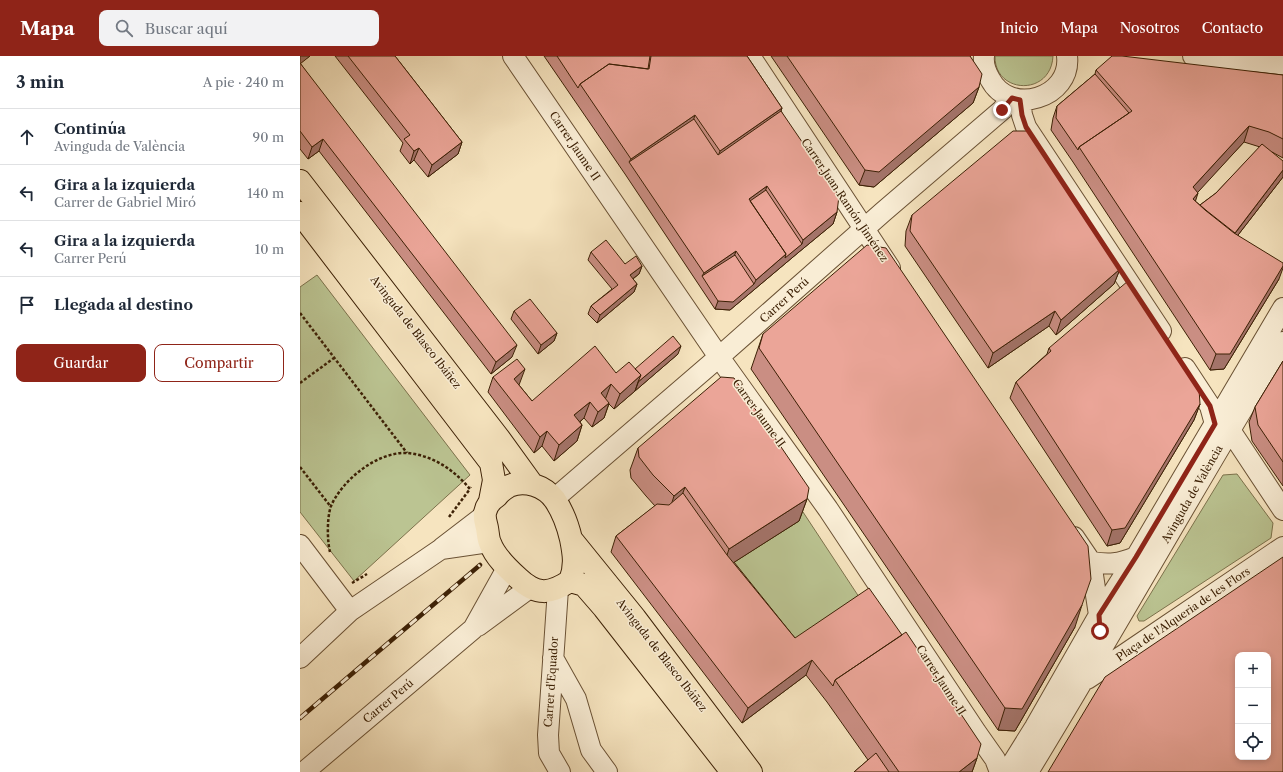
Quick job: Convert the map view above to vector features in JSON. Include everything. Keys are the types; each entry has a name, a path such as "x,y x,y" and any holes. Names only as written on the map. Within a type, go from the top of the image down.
{"main road":[{"name":"Avinguda de Blasco Ibáñez","path":"300,181 498,437 532,484"},
{"name":"Avinguda de Blasco Ibáñez","path":"300,213 491,463 494,480 487,508"},
{"path":"516,484 532,484 545,491 554,499 568,526 574,553 574,565 564,585 547,591 537,590 520,580 507,568 496,554 489,542 487,508 508,487 516,484"},
{"name":"Avinguda de Blasco Ibáñez","path":"571,540 635,618 751,772"},
{"name":"Avinguda de Blasco Ibáñez","path":"564,585 584,585 604,608 732,772"}],"street":[{"name":"Carrer Jaume II","path":"513,56 719,357 828,509 972,726 995,758 1000,772"},
{"name":"Carrer Juan Ramón Jiménez","path":"750,56 863,229 900,282"},
{"path":"984,56 983,61 986,73 992,84 1001,92 1016,99 1032,100 1053,90 1060,81 1065,70 1068,57"},
{"path":"1193,56 1283,66"},
{"name":"Carrer Perú","path":"554,499 719,357 863,229 1016,99"},
{"path":"1016,99 1026,127 1173,349 1222,427 1283,510"},
{"name":"Avinguda de València","path":"1028,772 1102,648 1222,427 1283,308"},
{"name":"Avinguda de València","path":"1007,772 1035,727 1099,615 1136,557 1222,427 1283,342"},
{"path":"300,658 350,611 441,549 487,508"},
{"path":"1064,523 1091,562 1099,615 1102,648"},
{"path":"441,549 489,542"},
{"path":"300,545 350,611"},
{"name":"Plaça de l'Alqueria de les Flors","path":"1083,681 1132,650 1283,547"},
{"path":"1091,562 1107,565 1136,557"},
{"name":"Carrer Perú","path":"473,629 507,568"},
{"name":"Carrer d'Equador","path":"560,772 549,753 548,735 553,658 564,585"},
{"name":"Carrer Perú","path":"304,772 473,629 531,587"},
{"path":"553,658 576,699 591,750 607,772"}],"path":[{"path":"300,313 407,453"},
{"path":"300,383 334,358"},
{"path":"332,556 328,526 331,507 342,489 358,471 382,457 407,453 439,462 459,476 470,488"},
{"path":"300,468 331,507"},
{"path":"448,518 472,485"},
{"path":"349,585 368,573"}],"green space":[{"path":"995,56 1053,56 1050,69 1043,79 1034,84 1023,86 1012,84 1003,78 997,69"},
{"path":"317,275 470,475 354,581 300,512 300,287"},
{"path":"1237,474 1273,523 1271,538 1144,621 1139,621 1137,616 1223,475"},
{"path":"801,509 863,603 789,653 722,570 795,523"}],"building":[{"path":"348,56 395,56 462,142 432,165 419,148 414,151 404,139 410,135"},
{"path":"557,56 650,56 648,69 609,64 580,84 578,88"},
{"path":"651,56 747,56 782,108 720,151 695,115 631,159 580,84 609,64 649,69"},
{"path":"787,56 970,56 982,74 979,87 879,172 865,170"},
{"path":"1112,56 1283,75 1283,139 1269,132 1249,126 1193,187 1198,193 1193,199 1205,210 1234,233 1283,263 1283,266 1230,354 1216,354 1079,147 1132,111 1096,70"},
{"path":"300,63 517,345 496,362 323,139 312,147 300,131"},
{"path":"1095,74 1129,113 1079,147 1078,150 1056,118 1057,106"},
{"path":"781,111 839,196 837,212 803,240 767,186 749,199 786,254 756,280 736,251 704,273 629,162 694,119 718,155"},
{"path":"1013,131 1027,131 1120,269 1061,320 1055,311 993,353 910,231 912,215"},
{"path":"1262,144 1283,161 1283,170 1235,233 1200,205 1216,193"},
{"path":"766,190 802,244 785,258 786,254 750,201"},
{"path":"606,240 625,264 636,256 642,266 630,275 637,284 600,315 591,306 618,285 591,252"},
{"path":"867,245 886,248 1088,546 1091,579 1082,605 1022,709 1005,708 759,348 763,334"},
{"path":"735,255 754,284 733,302 718,301 702,276"},
{"path":"1128,281 1199,389 1200,404 1125,528 1112,530 1016,382 1051,351 1049,348"},
{"path":"530,299 557,333 541,345 514,311"},
{"path":"673,336 681,346 638,382 641,375 635,369"},
{"path":"595,346 616,373 629,362 641,375 620,394 611,384 601,393 609,403 598,412 590,402 574,415 582,425 559,445 547,431 540,437 493,377 517,359 525,369 514,379 532,401"},
{"path":"1283,361 1283,462 1258,425 1255,407"},
{"path":"721,377 734,378 809,488 807,499 729,549 685,487 674,496 653,475 639,457 638,448"},
{"path":"683,493 727,555 795,638 869,588 902,635 835,680 833,686 812,660 748,708 616,536 657,504 669,505"},
{"path":"1283,557 1283,772 1048,772 1105,677"},
{"path":"906,632 981,744 977,758 959,772 899,772 835,680"},
{"path":"876,753 889,772 854,772"}],"railway":[{"path":"300,718 480,565"}],"route":[{"path":"1002,110 1012,98 1020,100 1022,115 1026,127 1210,406 1215,424 1136,557 1099,615 1100,631"}]}
